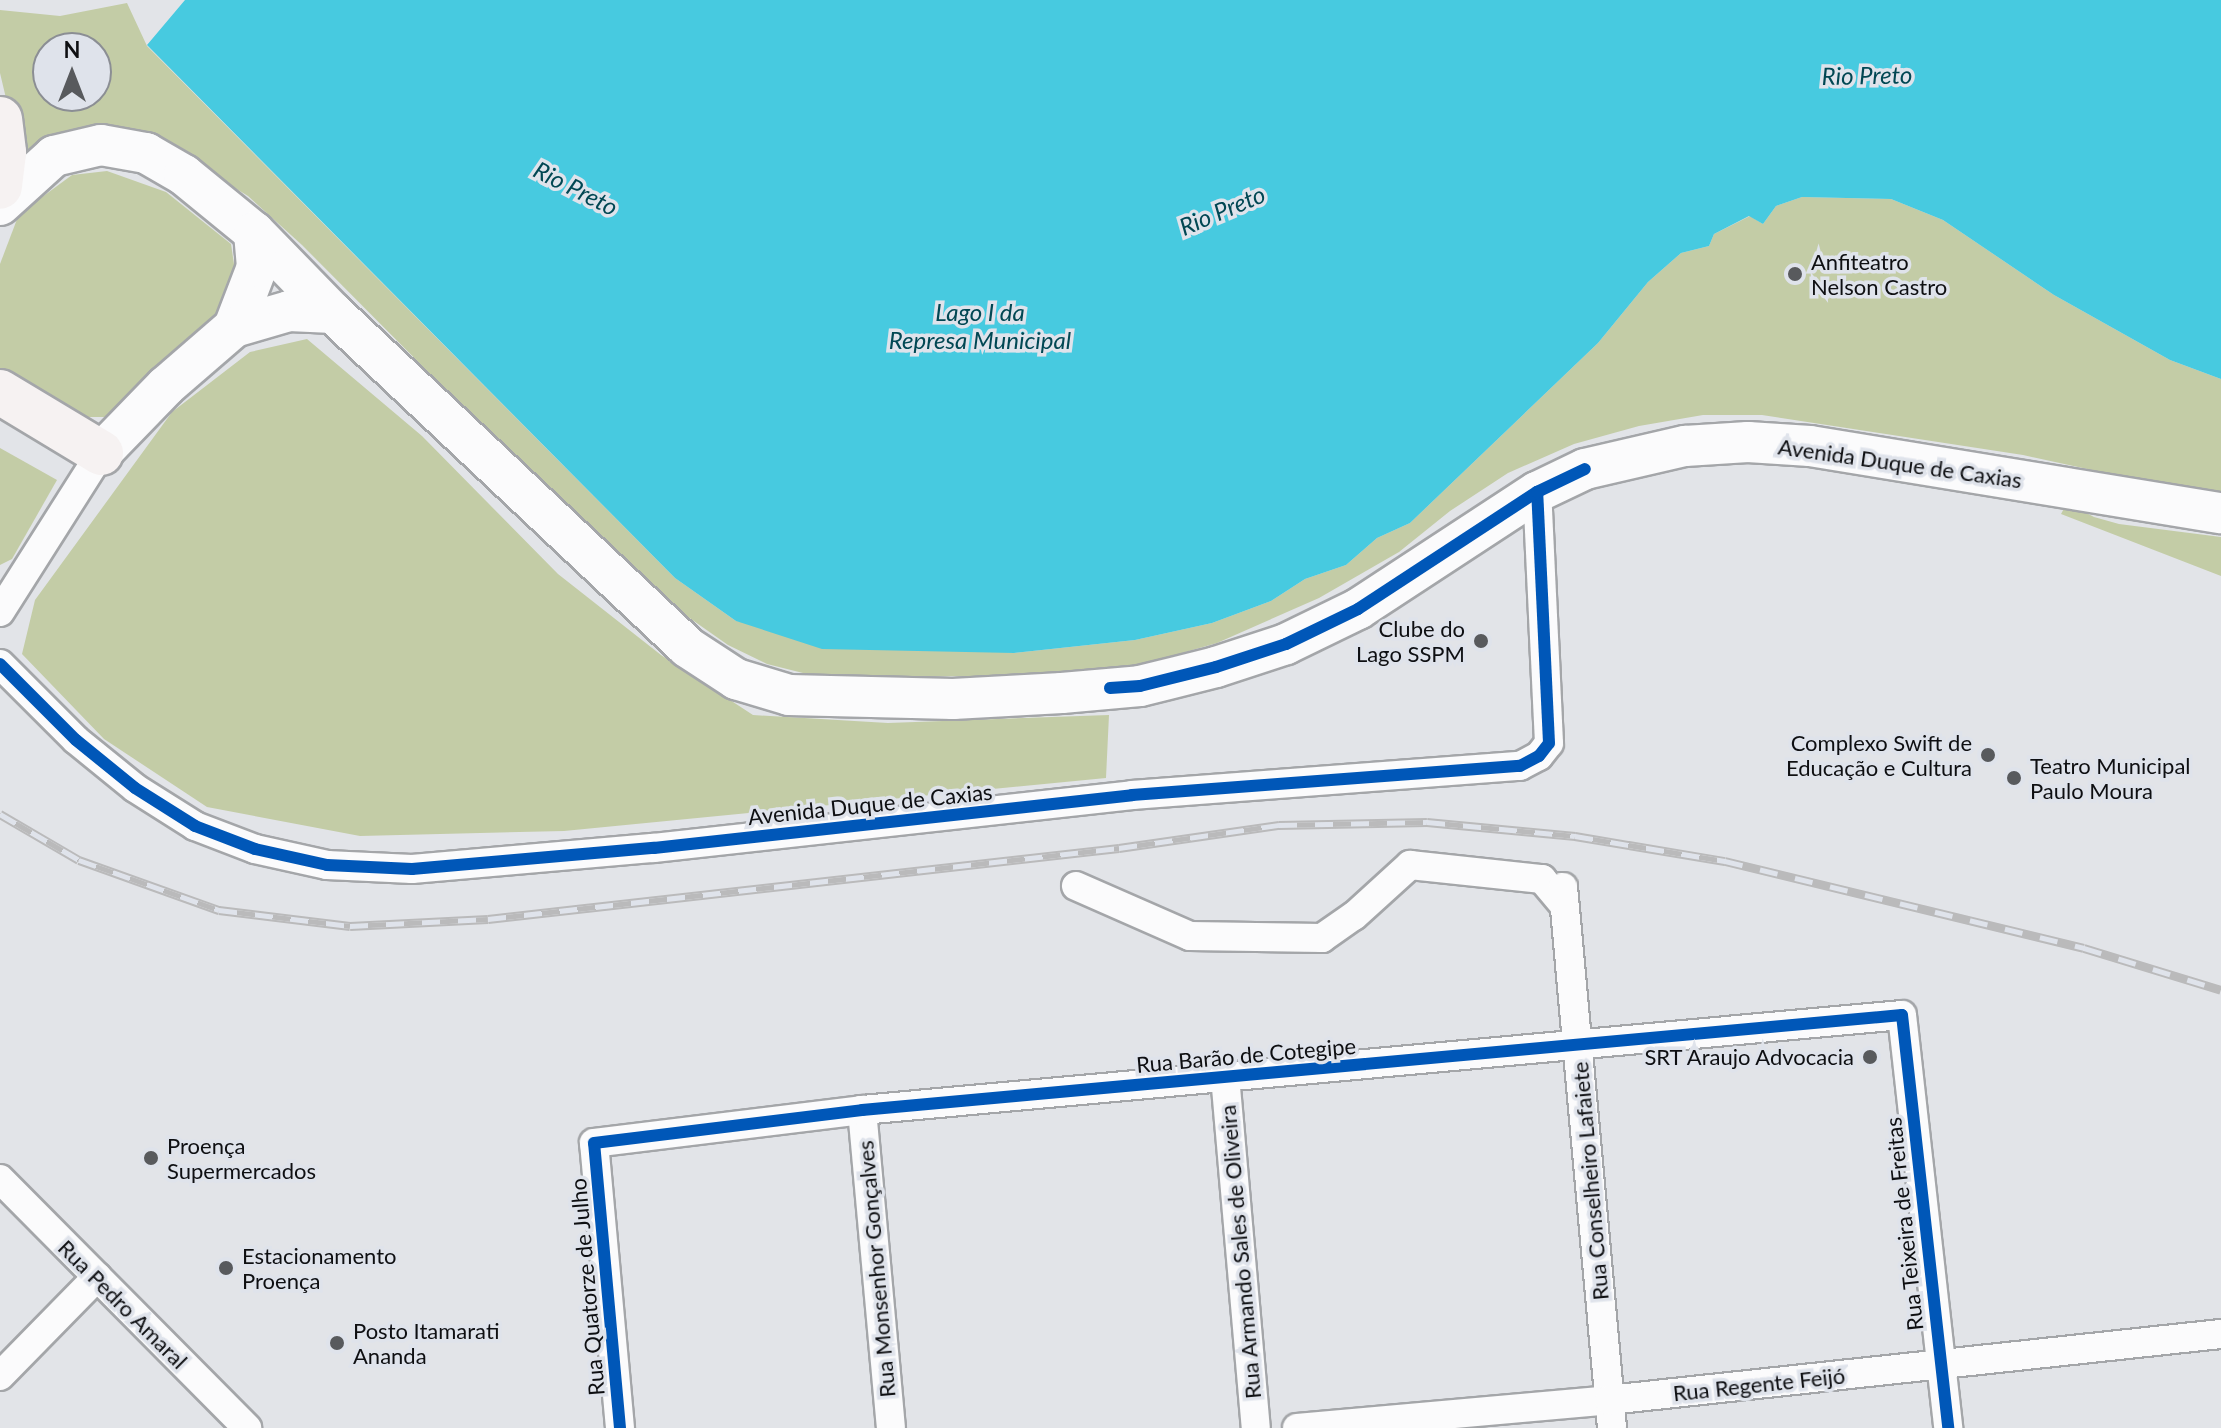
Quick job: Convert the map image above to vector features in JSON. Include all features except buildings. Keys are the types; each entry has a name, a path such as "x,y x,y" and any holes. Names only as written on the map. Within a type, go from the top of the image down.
{"main road":[{"path":"0,119 4,153 0,187"},
{"name":"Avenida Duque de Caxias","path":"0,205 54,156 101,145 146,153 184,175 254,232 333,313 687,647 736,679 789,695 937,700 1062,693 1140,686 1216,667 1286,644 1358,609 1537,492 1585,469 1628,456 1685,446 1748,442 1810,446 2221,513"},
{"path":"234,327 257,267 254,232"},
{"path":"0,392 101,453 166,386 234,327 289,311 333,313"}],"street":[{"path":"0,612 9,584 101,453"},
{"name":"Avenida Duque de Caxias","path":"0,664 76,740 135,788 195,826 255,849 327,865 412,869 654,848 1132,795 1520,766 1539,756 1549,743 1537,492"},
{"name":"Rua Conselheiro Lafaiete","path":"1076,886 1190,936 1322,938 1354,916 1410,865 1542,879 1564,897 1612,1428"},
{"name":"Rua Barão de Cotegipe","path":"594,1143 862,1110 1902,1015"},
{"name":"Rua Teixeira de Freitas","path":"1902,1015 1948,1428"},
{"name":"Rua Armando Sales de Oliveira","path":"1225,1076 1256,1428"},
{"name":"Rua Monsenhor Gonçalves","path":"862,1110 891,1428"},
{"name":"Rua Quatorze de Julho","path":"594,1143 620,1428"},
{"name":"Rua Pedro Amaral","path":"0,1179 247,1428"},
{"path":"0,1376 97,1277"},
{"name":"Rua Regente Feijó","path":"1297,1428 1609,1400 2221,1334"}],"green space":[{"path":"127,3 147,46 675,578 736,621 1014,653 1135,640 1212,623 1271,601 1305,579 1346,565 1377,538 1410,523 1598,343 1648,282 1681,253 1709,246 1714,234 1750,216 1763,224 1776,206 1802,197 1891,199 1943,220 2054,295 2170,360 2221,379 2221,498 2023,455 1762,415 1703,415 1639,426 1574,444 1508,473 1450,511 1399,552 1319,598 1217,643 1136,666 1032,676 819,677 767,664 728,645 681,612 465,409 302,245 248,196 166,146 16,174 14,132 0,73 0,10 60,16"},
{"path":"107,171 166,192 231,244 237,284 215,318 107,417 68,417 0,378 0,264 19,214 72,175"},
{"path":"307,339 422,436 558,574 661,655 753,715 888,723 1109,715 1106,778 564,831 360,836 207,807 104,739 22,654 35,600 172,412 250,352"},
{"path":"0,448 57,480 12,559 0,565"},
{"path":"2067,503 2094,517 2119,524 2221,537 2221,576 2061,514"}],"water":[{"name":"Lago I da Represa Municipal","path":"185,0 2221,0 2221,379 2170,360 2054,295 1943,220 1891,199 1802,197 1776,206 1763,224 1749,216 1714,234 1709,246 1681,253 1648,282 1598,343 1410,523 1377,538 1346,565 1305,579 1271,601 1212,623 1135,640 1014,653 822,649 736,621 675,578 147,45"}],"railway":[{"path":"0,814 79,860 219,910 350,926 488,919 1119,848 1279,825 1427,822 1575,836 1725,861 2084,948 2221,990"}],"cycle path":[{"path":"1110,688 1140,686 1216,667 1286,644 1358,609 1537,492 1585,469"},
{"path":"0,664 76,740 135,788 195,826 255,849 327,865 412,869 654,848 1132,795 1520,766 1539,756 1549,743 1537,492"},
{"path":"620,1428 594,1143 862,1110 1902,1015 1948,1428"}],"place":[{"name":"Anfiteatro Nelson Castro","path":"1795,274"},
{"name":"Clube do Lago SSPM","path":"1481,641"},
{"name":"Complexo Swift de Educação e Cultura","path":"1988,755"},
{"name":"Teatro Municipal Paulo Moura","path":"2014,778"},
{"name":"SRT Araujo Advocacia","path":"1870,1057"},
{"name":"Proença Supermercados","path":"151,1158"},
{"name":"Estacionamento Proença","path":"226,1268"},
{"name":"Posto Itamarati Ananda","path":"337,1343"}],"water label":[{"name":"Rio Preto","path":"1867,75"},
{"name":"Rio Preto","path":"576,188"},
{"name":"Rio Preto","path":"1222,210"}]}
